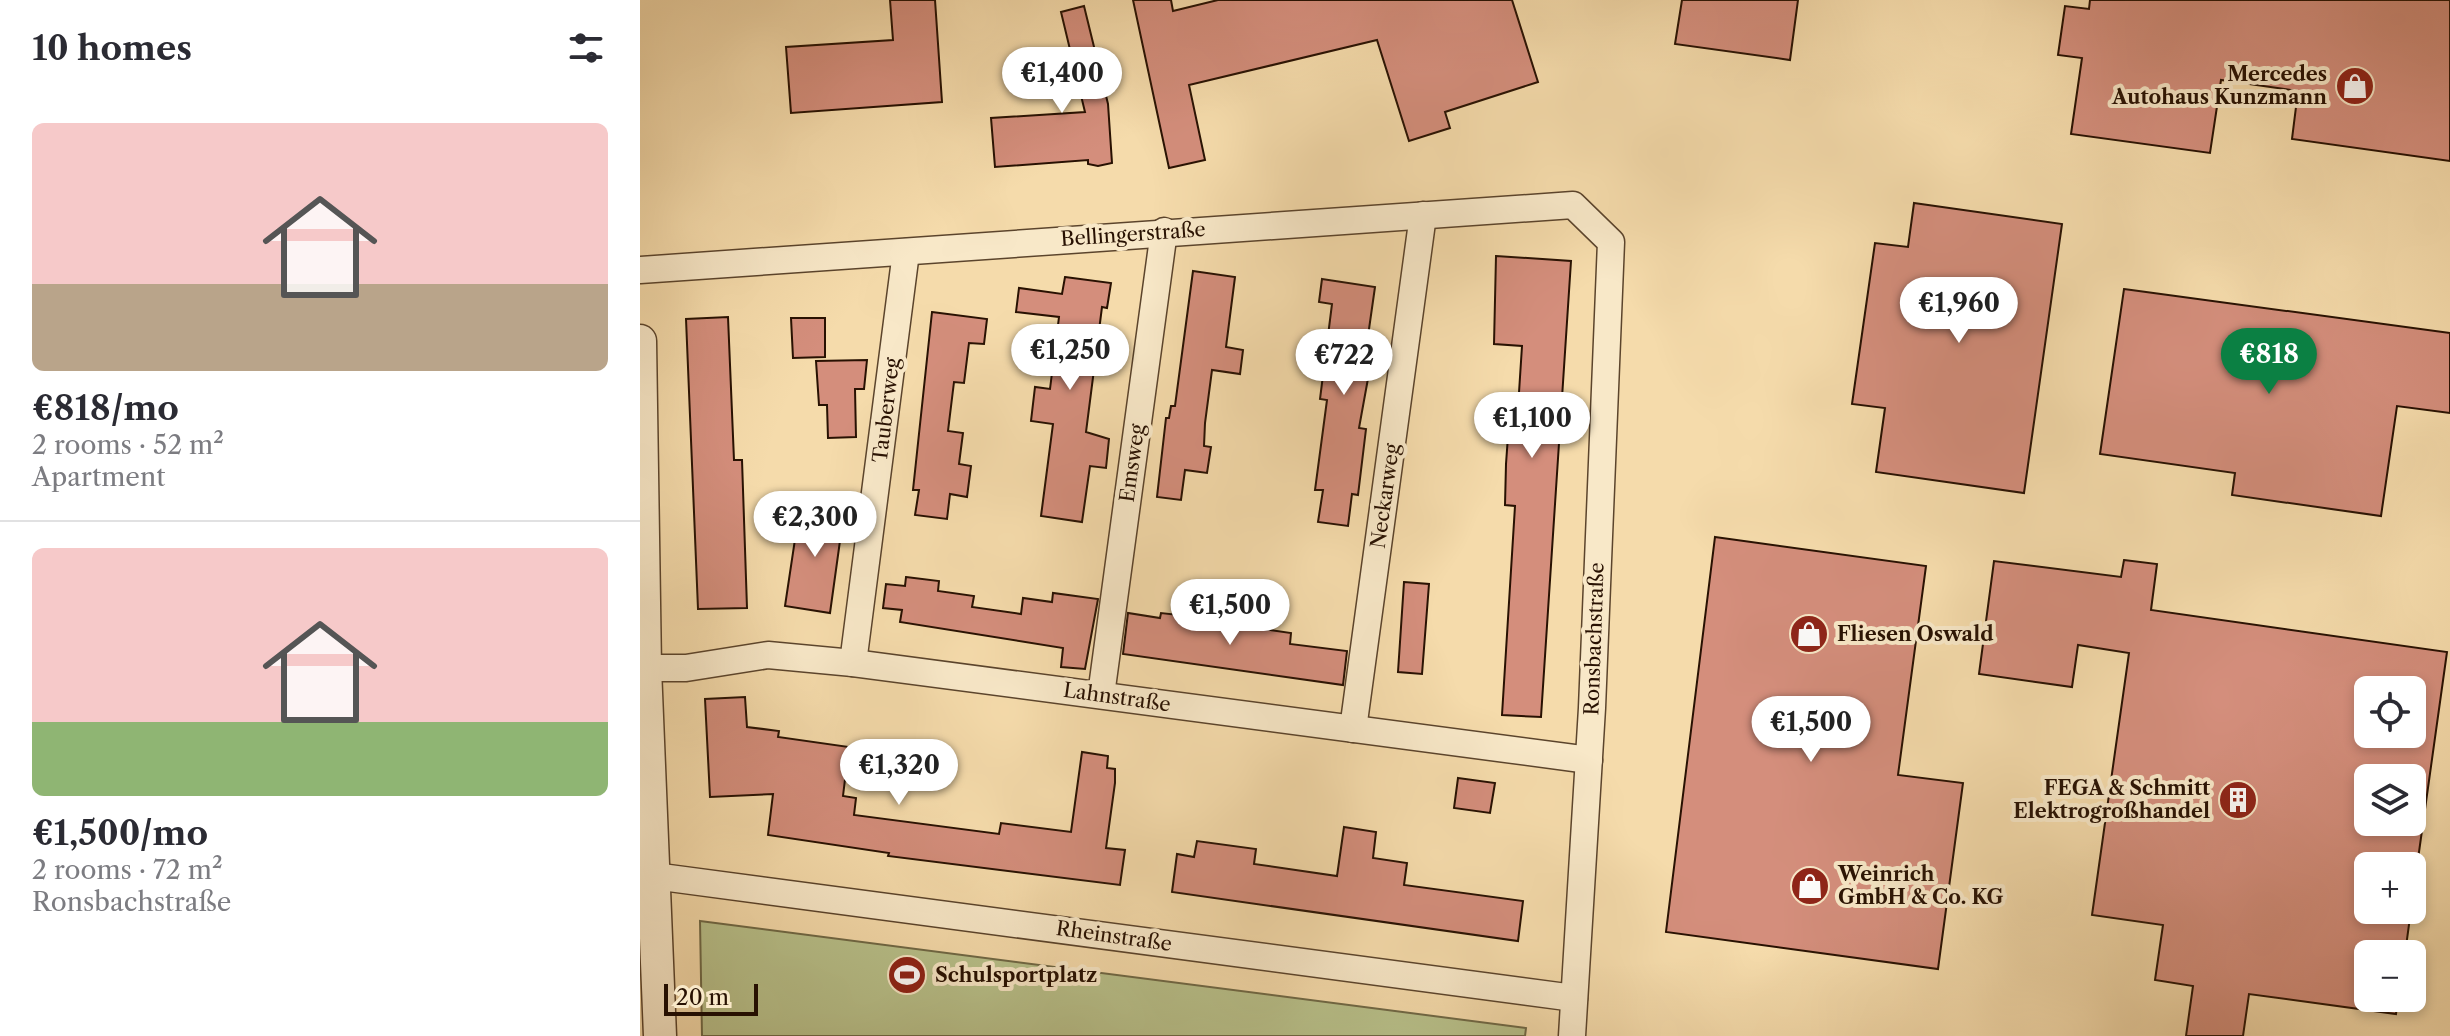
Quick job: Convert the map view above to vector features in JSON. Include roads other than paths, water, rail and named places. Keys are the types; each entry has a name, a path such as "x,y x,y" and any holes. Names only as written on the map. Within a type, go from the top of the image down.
{"street":[{"name":"Bellingerstraße","path":"640,270 1164,231 1573,205 1611,242"},
{"name":"Neckarweg","path":"1353,729 1423,215"},
{"name":"Emsweg","path":"1101,695 1164,231"},
{"name":"Ronsbachstraße","path":"1572,1036 1589,760 1611,242"},
{"name":"Tauberweg","path":"853,663 906,252"},
{"path":"640,341 645,668 660,1036"},
{"name":"Lahnstraße","path":"645,668 686,668 768,655 853,663 1589,760"},
{"name":"Rheinstraße","path":"654,876 1574,998"}],"place":[{"name":"Mercedes Autohaus Kunzmann","path":"2355,86"},
{"name":"Fliesen Oswald","path":"1809,634"},
{"name":"FEGA & Schmitt Elektrogroßhandel","path":"2238,800"},
{"name":"Weinrich GmbH & Co. KG","path":"1810,886"},
{"name":"Schulsportplatz","path":"907,975"}]}
